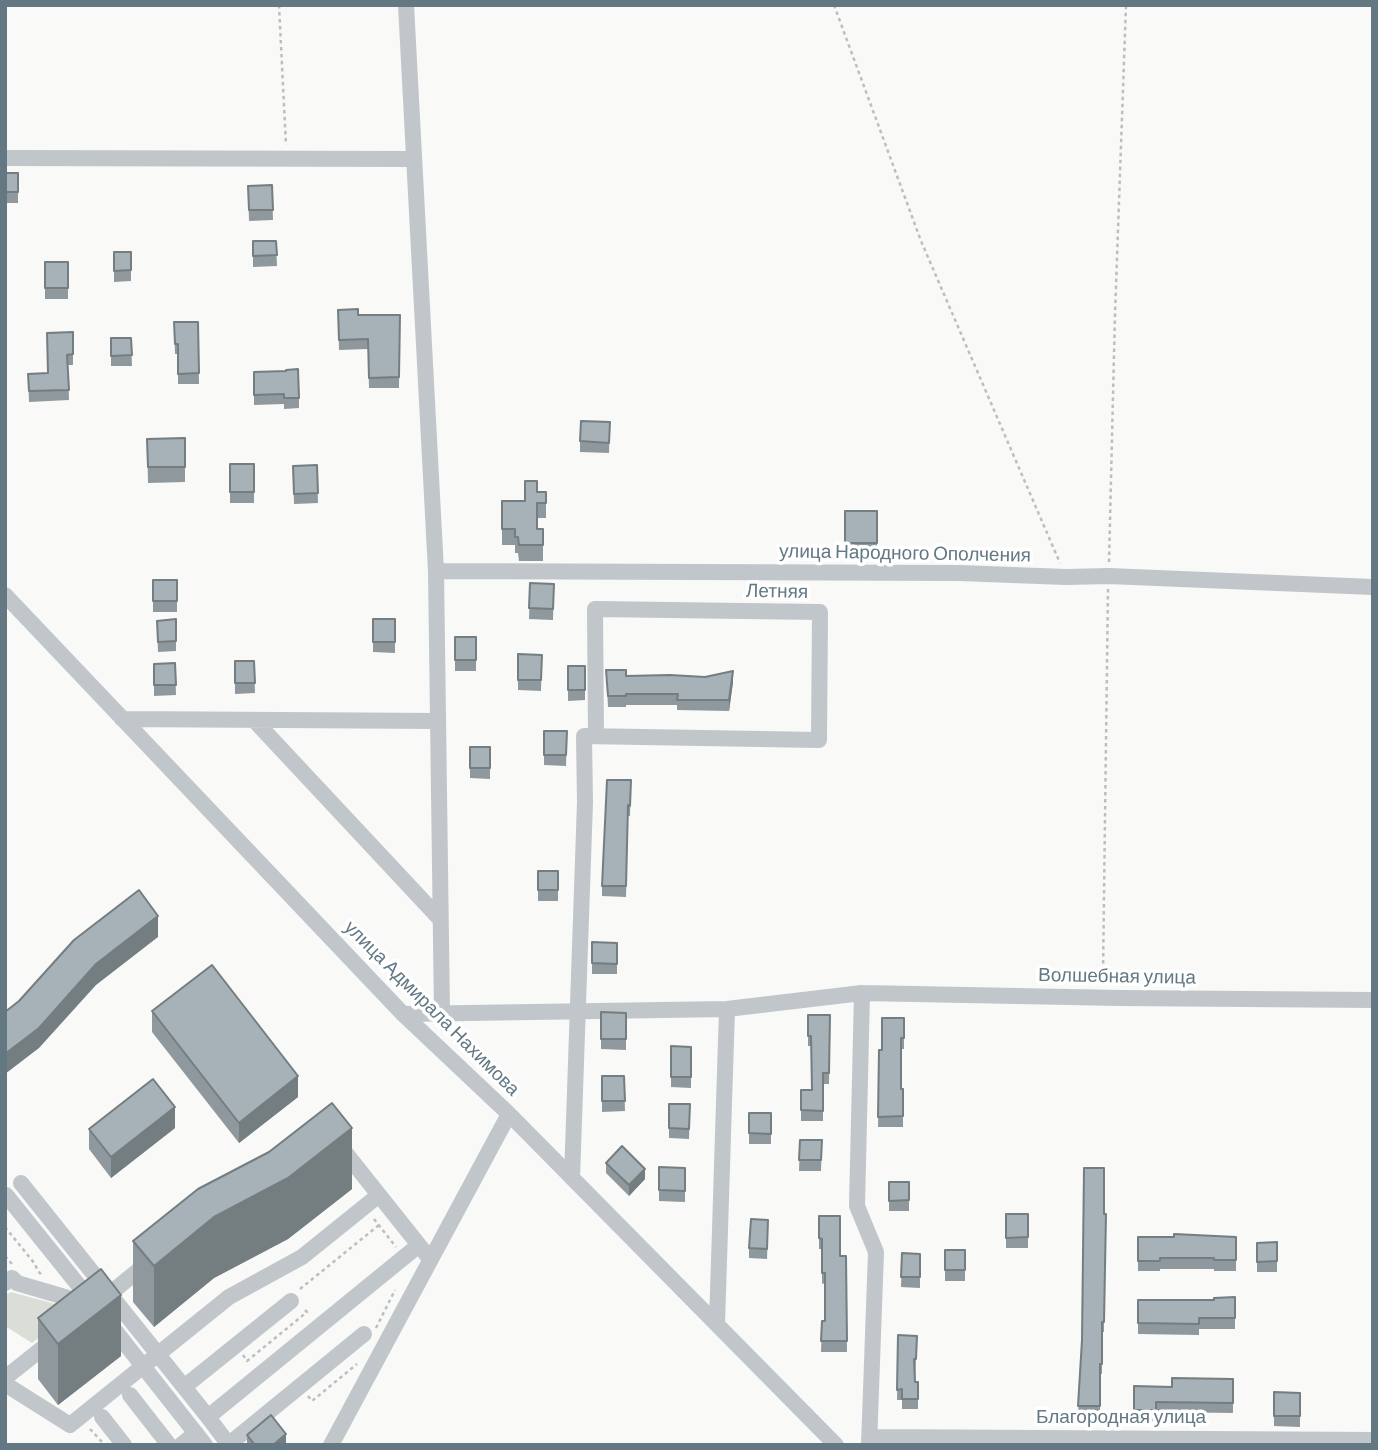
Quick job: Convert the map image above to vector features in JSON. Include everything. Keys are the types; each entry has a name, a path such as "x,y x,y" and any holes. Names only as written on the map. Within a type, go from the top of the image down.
{"street":[{"path":"407,5 436,571 442,1013"},
{"path":"5,158 413,159"},
{"name":"улица Народного Ополчения","path":"436,571 959,573 1373,587"},
{"name":"улица Адмирала Нахимова","path":"5,595 402,1014 509,1114 836,1445"},
{"name":"Летняя","path":"572,1178 585,802 584,736 819,740 820,612 595,609 596,736"},
{"path":"122,719 438,721"},
{"path":"254,720 440,919"},
{"path":"862,993 857,1206 876,1252 869,1441"},
{"name":"Волшебная улица","path":"402,1014 727,1009 862,993 1373,1000"},
{"path":"717,1324 727,1009"},
{"path":"331,1445 509,1114"},
{"path":"331,1135 430,1259"},
{"path":"21,1183 229,1445 364,1334"},
{"path":"6,1195 201,1439 181,1445"},
{"path":"5,1384 69,1425 229,1297 302,1257 379,1195"},
{"path":"208,1417 419,1245"},
{"path":"5,1377 158,1255"},
{"path":"8,1277 17,1283 95,1306"},
{"path":"184,1387 292,1298"},
{"path":"130,1395 169,1445"},
{"path":"103,1417 124,1445"},
{"name":"Благородная улица","path":"869,1441 1373,1440"}],"path":[{"path":"279,5 287,159"},
{"path":"834,5 921,241 1066,576"},
{"path":"1121,998 1103,972 1115,314 1126,5"},
{"path":"365,1207 405,1257"},
{"path":"292,1298 379,1225"},
{"path":"5,1227 43,1276"}],"shaded area":[{"path":"11,1292 59,1305 61,1321 32,1343 5,1326 5,1295"}],"building":[{"path":"5,173 18,173 18,192 5,192"},
{"path":"272,185 273,210 249,210 248,186"},
{"path":"253,241 276,241 277,255 253,256"},
{"path":"114,252 131,252 131,270 114,271"},
{"path":"45,262 68,262 68,288 45,288"},
{"path":"358,309 358,315 400,315 399,377 369,378 368,339 339,340 338,310"},
{"path":"174,322 198,322 199,373 178,374 178,344 175,344"},
{"path":"73,332 73,354 67,355 69,390 29,391 28,374 48,373 47,333"},
{"path":"111,338 131,338 132,355 111,356"},
{"path":"298,369 299,398 284,398 284,394 254,395 254,372"},
{"path":"581,421 610,422 609,443 580,441"},
{"path":"185,438 185,467 148,467 147,439"},
{"path":"230,464 254,464 254,492 230,492"},
{"path":"317,465 318,493 294,494 293,466"},
{"path":"525,481 537,481 537,492 546,492 546,503 537,503 537,529 543,529 543,545 519,545 515,529 502,529 502,501 525,501"},
{"path":"845,511 877,511 877,543 845,543"},
{"path":"153,580 177,580 177,601 153,601"},
{"path":"530,583 554,584 553,609 529,608"},
{"path":"176,619 176,641 158,642 157,621"},
{"path":"373,619 395,619 395,642 373,642"},
{"path":"455,637 476,637 476,660 455,660"},
{"path":"518,654 542,655 541,680 518,680"},
{"path":"235,661 254,661 255,683 235,683"},
{"path":"175,663 176,685 154,685 154,664"},
{"path":"568,666 585,666 585,690 568,690"},
{"path":"606,670 626,670 626,676 705,677 733,671 729,700 677,700 678,694 608,696"},
{"path":"544,731 567,731 566,755 544,755"},
{"path":"470,747 490,747 490,768 470,768"},
{"path":"607,780 631,780 626,886 602,886"},
{"path":"538,871 558,871 558,890 538,890"},
{"path":"139,890 158,916 96,964 39,1028 5,1054 5,1012 19,1001 74,940"},
{"path":"592,942 617,943 617,964 592,963"},
{"path":"212,965 298,1076 239,1123 152,1011"},
{"path":"601,1012 626,1013 626,1039 601,1039"},
{"path":"808,1015 830,1015 829,1073 823,1073 823,1111 801,1110 801,1090 812,1090"},
{"path":"882,1018 904,1018 904,1038 901,1038 903,1116 878,1117"},
{"path":"671,1046 691,1047 691,1077 671,1077"},
{"path":"602,1076 624,1076 625,1101 602,1101"},
{"path":"153,1079 175,1107 111,1157 89,1129"},
{"path":"332,1103 352,1128 288,1178 214,1217 154,1266 133,1241 198,1189 269,1152"},
{"path":"669,1104 690,1104 689,1129 669,1128"},
{"path":"749,1113 771,1113 771,1134 749,1133"},
{"path":"800,1140 822,1140 821,1160 799,1160"},
{"path":"622,1146 645,1169 629,1185 606,1163"},
{"path":"659,1167 685,1168 685,1191 659,1190"},
{"path":"1084,1168 1104,1168 1106,1214 1100,1406 1078,1406 1082,1340"},
{"path":"889,1182 909,1182 909,1200 889,1201"},
{"path":"1006,1214 1028,1214 1028,1237 1006,1238"},
{"path":"819,1216 840,1216 840,1256 846,1256 847,1341 821,1341 822,1321 825,1321 825,1273 822,1273"},
{"path":"751,1219 768,1220 767,1249 749,1248"},
{"path":"1174,1234 1236,1237 1236,1260 1160,1258 1160,1261 1138,1261 1138,1237 1174,1237"},
{"path":"1277,1242 1277,1261 1257,1262 1257,1243"},
{"path":"945,1250 965,1250 965,1270 945,1270"},
{"path":"902,1253 920,1254 920,1277 901,1277"},
{"path":"101,1269 121,1295 58,1344 38,1318"},
{"path":"1235,1297 1235,1318 1199,1318 1199,1324 1138,1323 1138,1300 1214,1300"},
{"path":"898,1335 917,1336 914,1359 918,1399 902,1399 902,1389 897,1390"},
{"path":"1172,1378 1233,1379 1233,1403 1156,1402 1156,1410 1134,1410 1134,1386 1172,1387"},
{"path":"1274,1392 1300,1393 1300,1416 1274,1416"},
{"path":"271,1415 286,1434 273,1445 255,1445 247,1435"}]}
